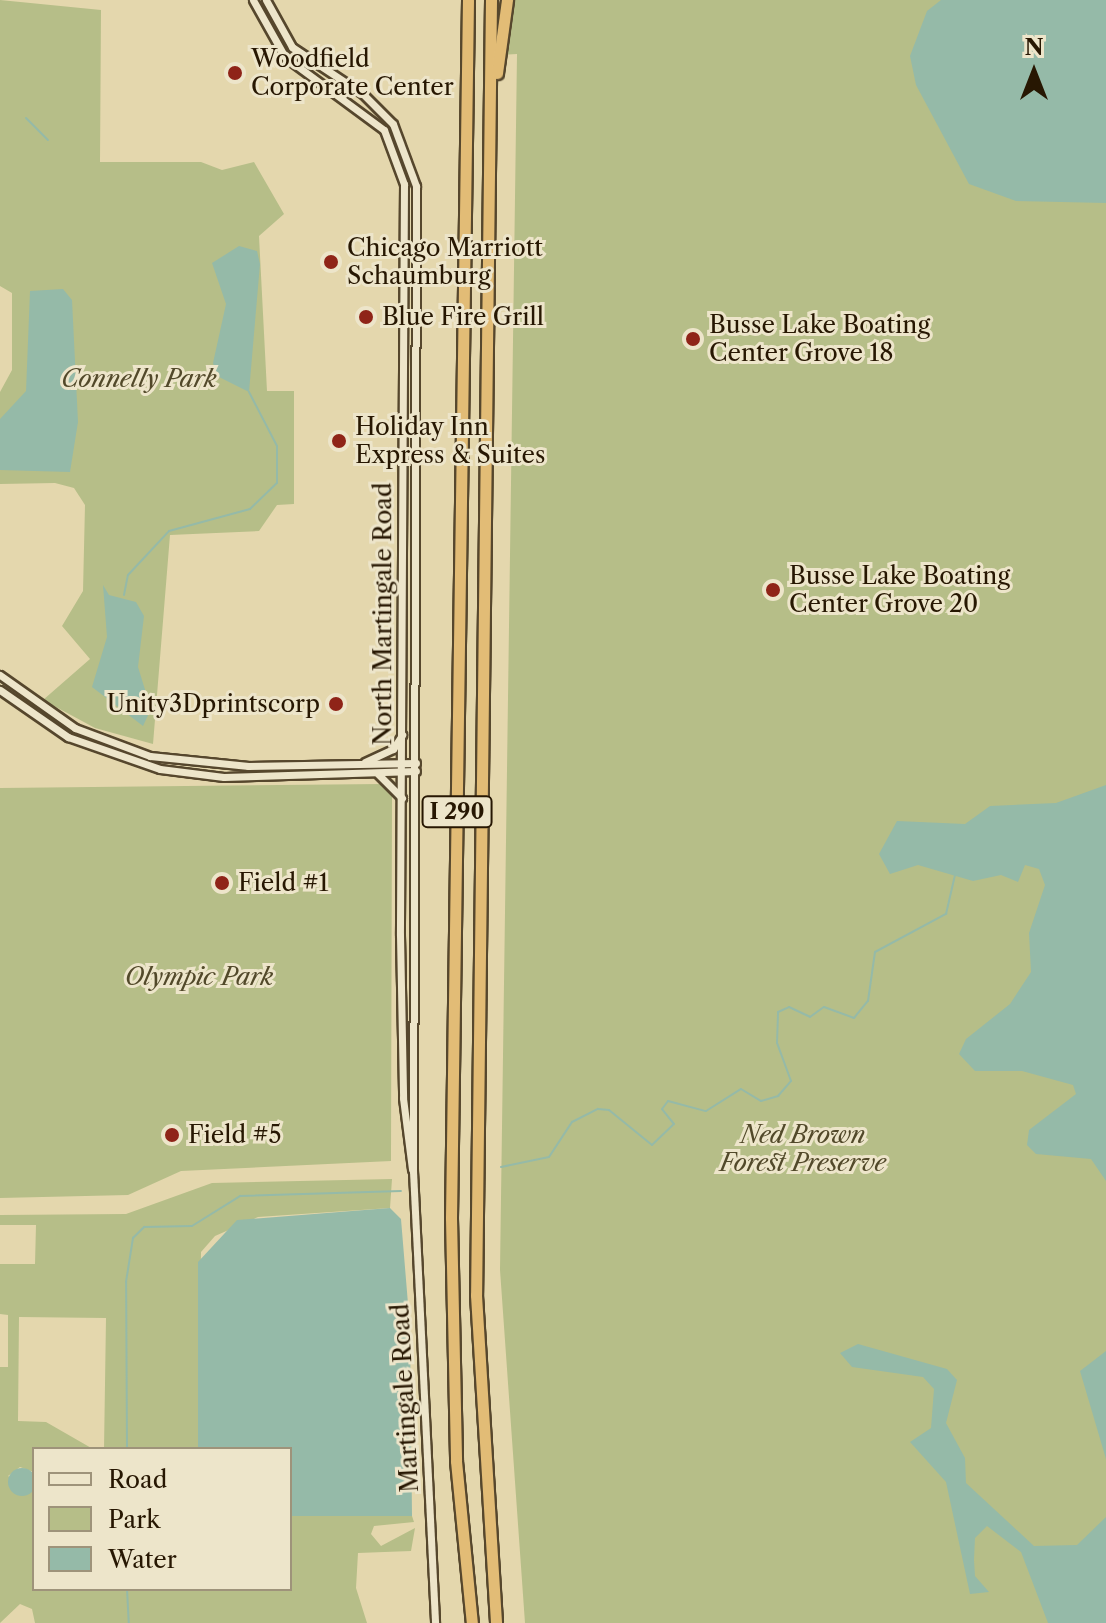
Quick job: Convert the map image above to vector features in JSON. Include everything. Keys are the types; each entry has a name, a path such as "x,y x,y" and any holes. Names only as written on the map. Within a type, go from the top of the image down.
{"highway":[{"name":"I 290","path":"468,0 451,1218 456,1461 472,1623"},
{"name":"I 290","path":"491,0 476,1295 496,1623"},
{"path":"492,113 507,0"}],"street":[{"name":"North Martingale Road","path":"253,0 285,57 368,112 401,168 403,767"},
{"name":"North Martingale Road","path":"266,0 292,47 363,94 393,124 414,172 416,767"},
{"path":"0,675 75,728 150,756 248,766 359,764 416,767"},
{"path":"0,690 68,737 160,769 224,777 403,767"},
{"path":"359,764 393,749 403,733"},
{"name":"Martingale Road","path":"403,767 402,1064 413,1171 435,1623"},
{"name":"Martingale Road","path":"413,1171 416,767"},
{"path":"372,771 392,781 402,798"}],"green space":[{"name":"Connelly Park","path":"0,0 101,10 100,162 201,162 222,170 254,162 284,214 259,236 267,391 294,391 294,504 277,505 259,531 170,535 153,744 95,728 43,700 90,659 62,626 83,591 85,505 74,488 55,483 0,484 0,392 12,370 12,293 0,286"},
{"name":"Ned Brown Forest Preserve","path":"507,0 1106,0 1106,1623 525,1623 500,1270 517,54 500,55"},
{"name":"Olympic Park","path":"382,784 392,794 391,1161 181,1171 128,1195 0,1198 0,788"},
{"path":"392,1179 390,1208 258,1217 215,1236 201,1252 198,1447 104,1447 106,1318 19,1317 18,1421 46,1422 90,1447 32,1447 32,1471 20,1467 8,1476 32,1490 32,1591 292,1591 292,1516 412,1516 414,1522 374,1526 371,1534 381,1546 415,1528 411,1551 358,1553 356,1588 367,1623 35,1623 32,1609 20,1604 0,1623 0,1367 8,1367 8,1315 0,1314 0,1264 35,1264 36,1225 0,1225 0,1215 126,1214 212,1183"}],"water":[{"path":"941,0 1106,0 1106,203 1016,201 969,184 916,85 910,56 927,11"},
{"path":"239,246 257,251 260,264 249,392 217,376 213,363 226,304 212,263"},
{"path":"63,289 72,300 78,422 70,472 0,470 0,419 26,391 30,291"},
{"path":"103,585 109,595 136,602 144,616 138,667 151,709 143,726 92,687 107,637"},
{"path":"1106,785 1106,1181 1091,1159 1036,1154 1027,1145 1029,1130 1076,1094 1073,1085 1022,1071 975,1071 959,1054 966,1039 1010,1004 1031,972 1029,933 1045,885 1039,869 1025,865 1018,882 1001,875 973,881 918,865 890,874 879,854 897,821 965,824 990,806 1056,803"},
{"path":"390,1208 401,1219 410,1328 412,1516 292,1516 292,1447 198,1447 198,1262 237,1220"},
{"path":"858,1344 947,1369 957,1380 946,1423 965,1458 966,1483 1034,1546 1077,1545 1106,1517 1106,1623 1048,1623 1021,1552 987,1526 975,1538 974,1560 975,1576 989,1592 970,1594 946,1482 910,1442 931,1428 934,1389 923,1377 852,1367 840,1353"},
{"path":"1106,1351 1106,1459 1080,1371"},
{"path":"16,1469 32,1472 32,1492 16,1495 9,1488 9,1476"}],"waterway":[{"path":"26,118 48,140"},
{"path":"124,595 128,575 169,531 250,509 277,483 277,446 249,392"},
{"path":"501,1167 549,1157 572,1122 598,1109 609,1110 652,1145 674,1124 662,1109 668,1101 706,1111 741,1089 761,1101 778,1096 791,1081 777,1043 778,1012 789,1007 810,1017 824,1007 854,1018 868,1001 875,952 946,914 955,875"},
{"path":"127,1447 126,1282 133,1238 144,1227 192,1226 240,1196 401,1191"},
{"path":"127,1591 129,1623"}],"place":[{"name":"Woodfield Corporate Center","path":"235,73"},
{"name":"Chicago Marriott Schaumburg","path":"331,262"},
{"name":"Blue Fire Grill","path":"366,317"},
{"name":"Busse Lake Boating Center Grove 18","path":"693,339"},
{"name":"Holiday Inn Express & Suites","path":"339,441"},
{"name":"Busse Lake Boating Center Grove 20","path":"773,590"},
{"name":"Unity3Dprintscorp","path":"336,704"},
{"name":"Field #1","path":"222,883"},
{"name":"Field #5","path":"172,1135"}]}
